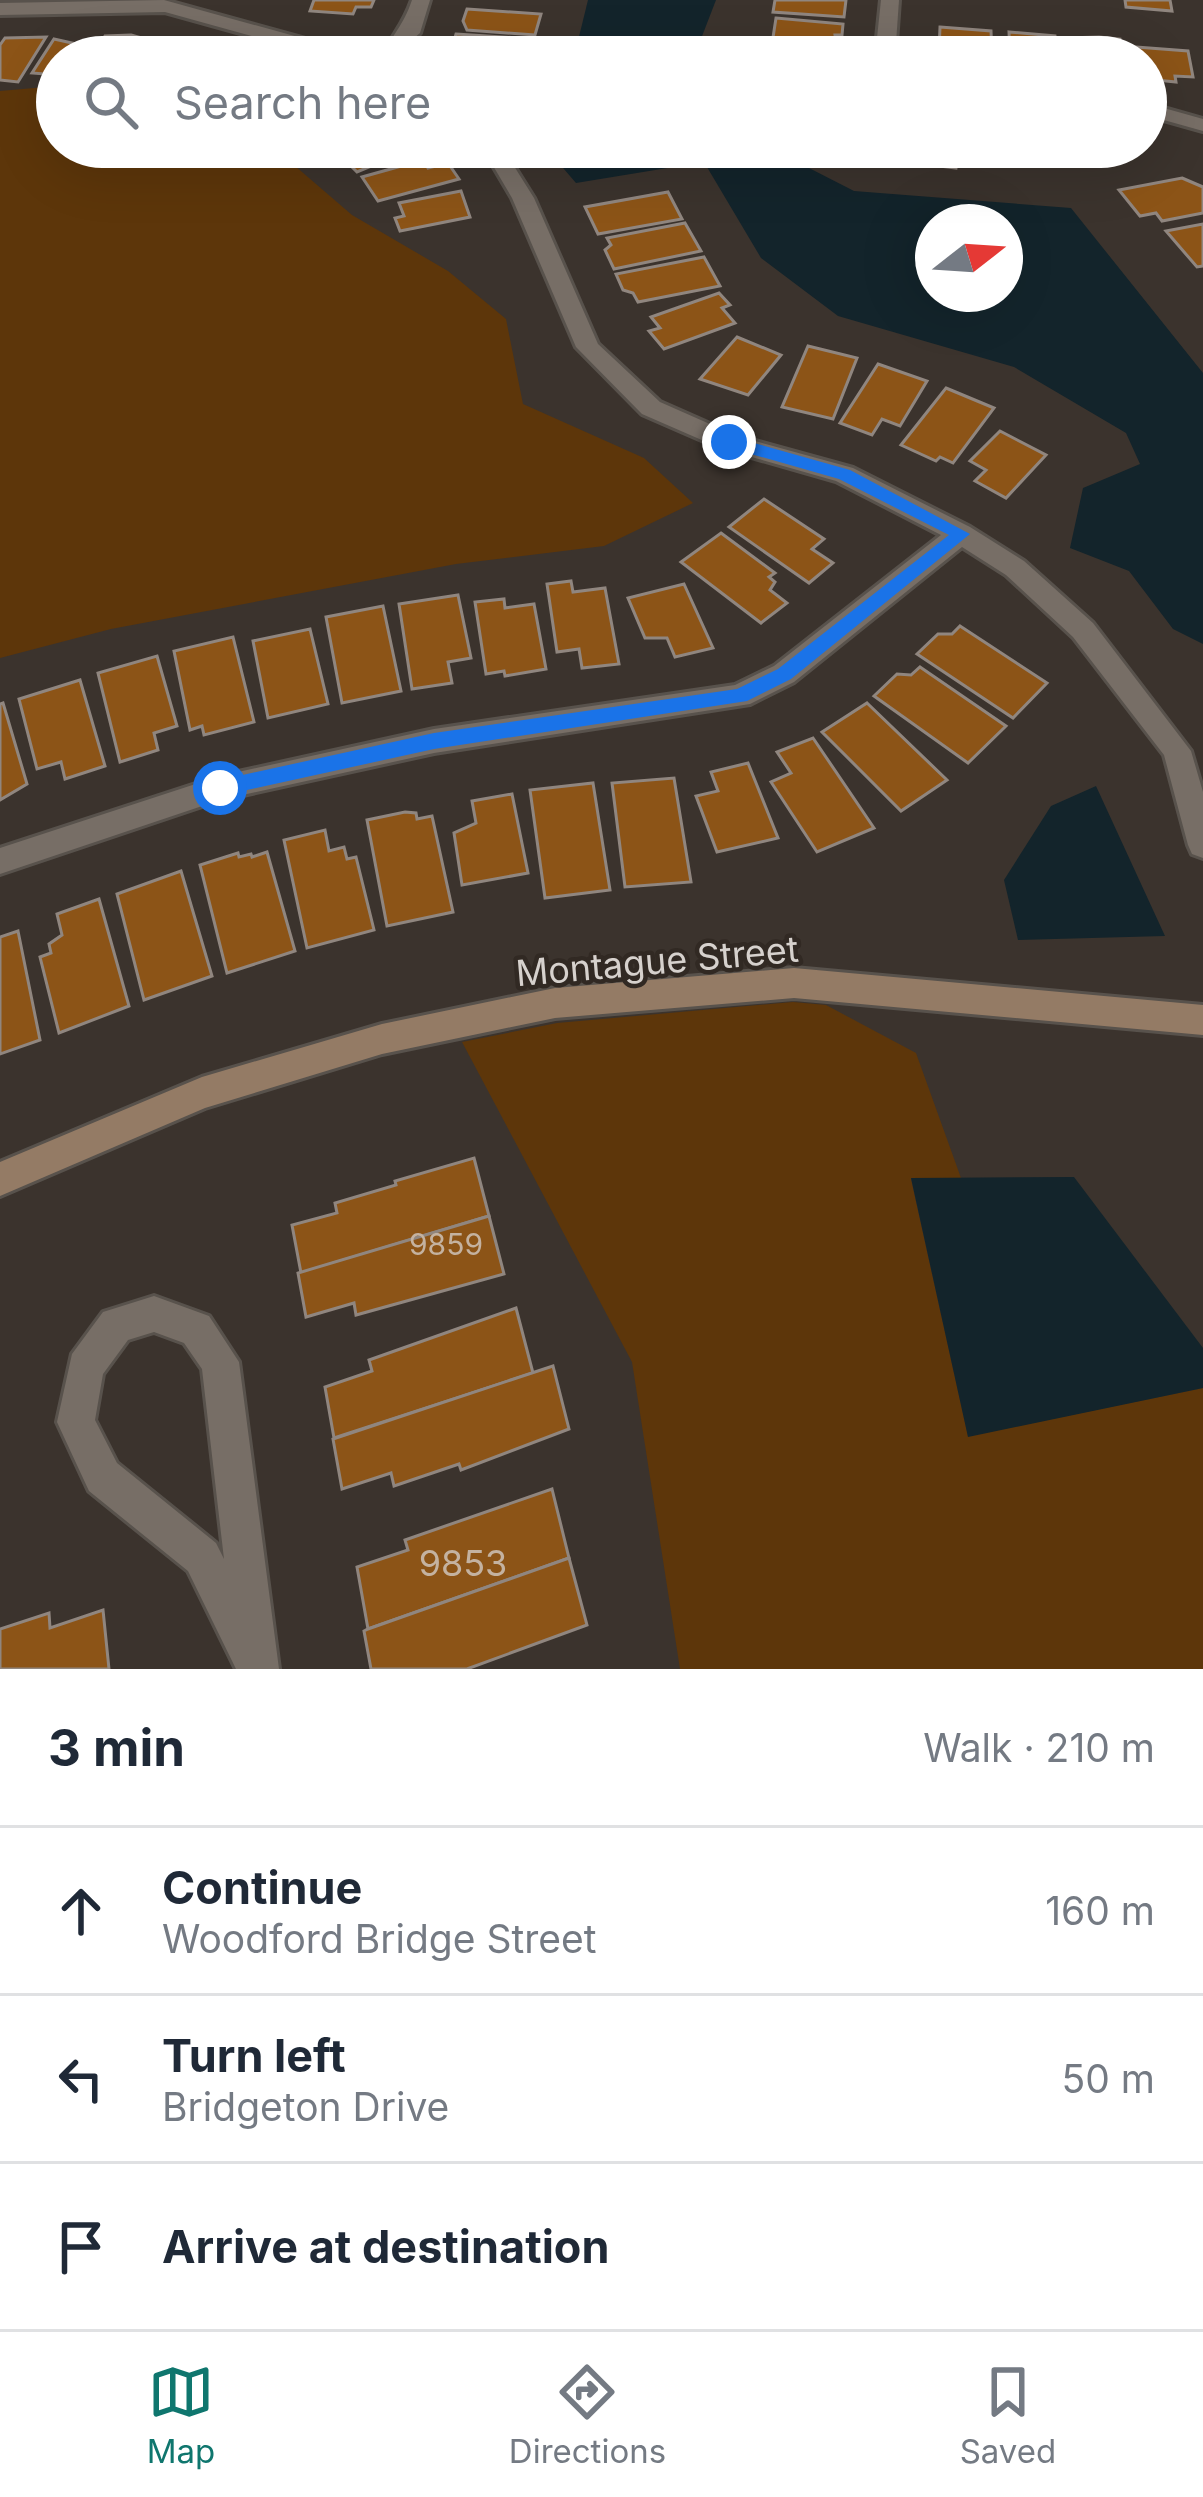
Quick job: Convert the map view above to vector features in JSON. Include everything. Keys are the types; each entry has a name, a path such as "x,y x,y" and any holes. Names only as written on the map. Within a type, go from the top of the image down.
{"street":[{"path":"143,0 276,36"},
{"path":"407,36 421,0"},
{"path":"887,36 890,0"},
{"path":"1,9 175,7"},
{"path":"1167,115 1203,125"},
{"path":"505,168 523,198 588,347 651,407 729,442 844,474 961,534 1015,568 1083,630 1190,748 1203,844"},
{"path":"0,861 263,778 434,741 740,696 784,674 961,534"},
{"name":"Montague Street","path":"0,1180 202,1093 382,1039 555,1003 794,983 1203,1020"},
{"path":"154,1314 196,1329 220,1362 258,1669 202,1558 103,1477 76,1422 85,1367 116,1324 154,1314"}],"shaded area":[{"path":"36,88 36,168 297,168 352,215 448,271 506,319 523,404 644,458 693,503 604,546 456,564 111,629 0,658 0,91"},
{"path":"793,1002 826,1005 916,1053 961,1178 911,1179 968,1436 1203,1388 1203,1669 680,1669 632,1362 462,1042 557,1023"}],"water":[{"path":"588,0 716,0 702,36 579,36"},
{"path":"563,168 667,168 576,183"},
{"path":"708,168 809,168 854,191 1020,204 915,204 915,312 1023,312 1023,204 1071,208 1203,373 1203,644 1173,629 1129,571 1070,548 1083,488 1140,464 1126,433 1014,367 838,316 761,258"},
{"path":"1096,786 1165,936 1018,940 1004,880 1051,806"},
{"path":"1074,1177 1203,1348 1203,1388 968,1437 911,1178"}],"building":[{"path":"314,0 374,0 371,7 356,7 353,14 310,11"},
{"path":"775,0 846,0 844,17 773,12"},
{"path":"1125,0 1170,0 1172,11 1126,7"},
{"path":"467,9 541,14 535,35 467,30 463,21"},
{"path":"776,18 843,24 842,35 773,36"},
{"path":"940,27 991,31 991,36 940,36"},
{"path":"1009,32 1055,36 1009,36"},
{"path":"36,37 36,53 18,82 0,80 0,45 5,38"},
{"path":"1167,49 1188,51 1193,77 1175,76 1176,82 1167,81"},
{"path":"394,168 451,168 459,179 378,201 362,177"},
{"path":"1182,178 1203,187 1203,213 1162,221 1156,213 1140,216 1119,190"},
{"path":"461,191 470,217 400,231 395,218 404,216 399,203"},
{"path":"668,192 682,219 598,234 585,207"},
{"path":"685,223 701,251 614,269 605,250 611,245 607,238"},
{"path":"1203,224 1203,266 1197,267 1166,231"},
{"path":"704,257 720,286 638,302 633,293 623,290 616,274"},
{"path":"719,293 730,305 722,308 735,323 664,349 649,331 660,328 651,317"},
{"path":"737,337 781,355 748,395 700,379"},
{"path":"808,346 857,358 833,419 782,407"},
{"path":"878,364 927,381 900,426 882,419 872,435 840,423"},
{"path":"946,388 994,408 953,463 940,457 936,461 901,445"},
{"path":"1000,431 1046,455 1006,498 975,481 986,470 970,461"},
{"path":"764,499 824,539 812,549 833,563 809,583 729,527"},
{"path":"721,533 775,573 769,577 775,582 770,590 787,603 761,623 681,562"},
{"path":"571,581 573,592 605,588 619,664 582,668 579,649 557,652 547,584"},
{"path":"684,584 713,648 675,657 667,638 645,638 628,598"},
{"path":"458,595 471,658 448,662 452,683 412,689 399,604"},
{"path":"504,599 505,608 534,604 546,669 486,674 475,602"},
{"path":"383,606 401,691 342,703 326,617"},
{"path":"960,626 1047,683 1013,718 917,654 938,634 952,634"},
{"path":"310,629 328,704 268,718 253,641"},
{"path":"233,637 254,722 204,735 202,726 190,730 174,651"},
{"path":"157,656 177,726 154,733 158,750 120,762 98,673"},
{"path":"920,667 1006,726 968,763 874,696 897,674 911,675"},
{"path":"80,680 105,766 65,779 61,762 37,769 19,699"},
{"path":"867,703 947,780 901,811 822,732"},
{"path":"0,704 27,784 0,800"},
{"path":"813,738 874,828 817,852 771,782 791,773 777,752"},
{"path":"748,763 778,838 717,852 696,796 718,791 711,772"},
{"path":"674,778 691,882 625,887 612,783"},
{"path":"593,783 610,890 545,898 530,790"},
{"path":"512,794 528,873 462,885 454,833 476,823 472,801"},
{"path":"416,813 417,819 432,816 453,912 387,926 367,820"},
{"path":"325,830 329,851 344,847 347,859 356,857 374,930 307,948 284,840"},
{"path":"267,852 295,951 227,973 200,865 238,853 252,857"},
{"path":"181,871 212,976 144,1000 117,894"},
{"path":"99,899 129,1006 59,1033 40,957 51,953 49,944 62,935 57,914"},
{"path":"18,931 40,1040 0,1054 0,937"},
{"path":"474,1158 489,1216 301,1273 292,1225 337,1213 335,1203"},
{"path":"489,1216 504,1274 356,1315 354,1303 306,1317 298,1273"},
{"path":"516,1308 533,1373 334,1438 325,1387 372,1371 369,1360"},
{"path":"553,1366 569,1429 461,1470 459,1464 394,1486 391,1473 342,1489 333,1439"},
{"path":"552,1489 569,1558 368,1629 357,1567 408,1550 405,1540"},
{"path":"569,1558 587,1625 467,1669 371,1669 364,1631"},
{"path":"103,1610 109,1669 0,1669 0,1629 49,1613 50,1628"}],"route":[{"path":"220,788 434,741 740,696 784,674 961,534 844,474 729,442"}]}
